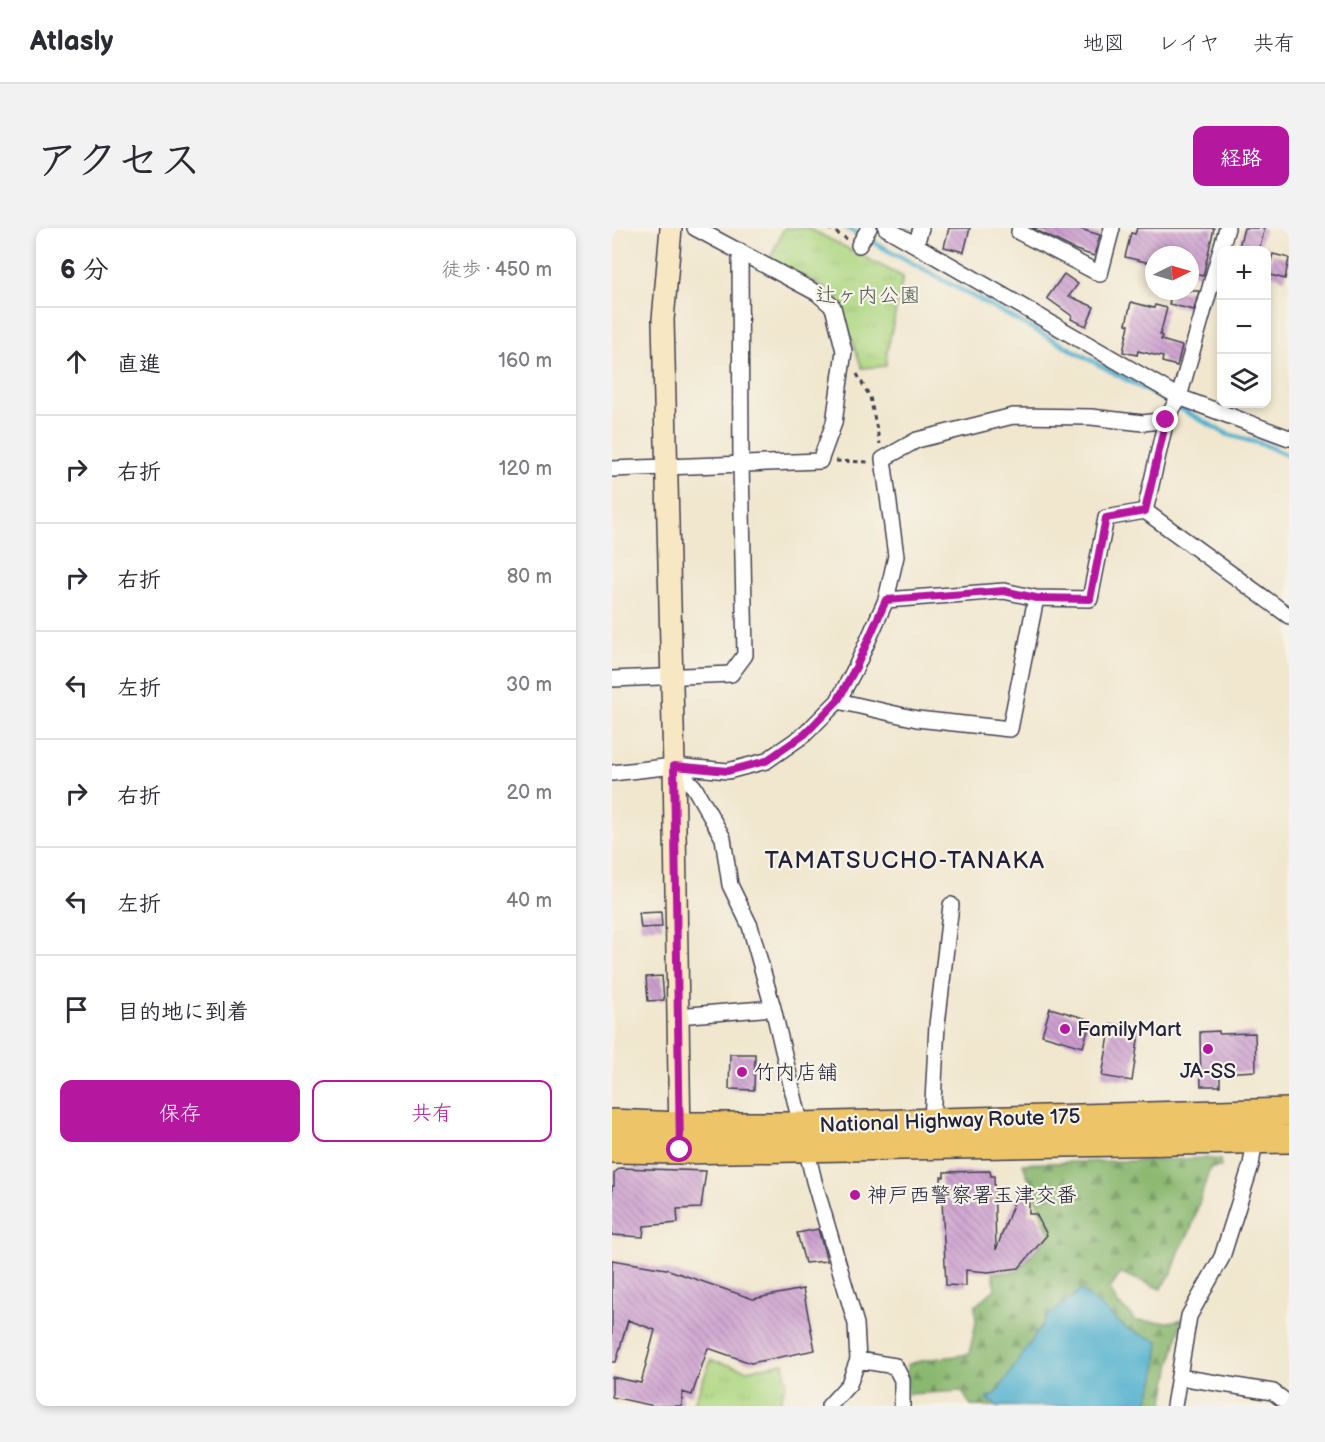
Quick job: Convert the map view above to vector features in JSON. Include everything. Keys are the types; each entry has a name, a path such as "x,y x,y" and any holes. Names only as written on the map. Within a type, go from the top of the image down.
{"highway":[{"name":"National Highway Route 175","path":"803,1137 932,1121 1289,1112"},
{"name":"National Highway Route 175","path":"612,1123 680,1138"},
{"name":"National Highway Route 175","path":"612,1149 680,1138 1289,1139"}],"street":[{"path":"671,228 663,320 680,1138"},
{"path":"612,469 820,461 834,423 844,351 833,307 818,293 695,228"},
{"path":"859,245 869,228"},
{"path":"886,228 1179,397 1289,438"},
{"path":"916,245 921,228"},
{"path":"1020,228 1019,232 1100,274 1112,228"},
{"path":"1145,511 1166,420 1179,397 1227,228"},
{"path":"612,679 731,674 746,655 741,463 740,251"},
{"path":"612,772 674,766 728,771 766,761 805,734 838,700 856,667 886,600 896,556 883,459 917,440 1013,416 1091,417 1143,423 1166,420"},
{"path":"886,600 1004,591 1036,598 1090,599 1106,518 1145,511 1289,616"},
{"path":"838,700 917,719 1010,729 1036,598"},
{"path":"674,766 694,787 723,838 730,885 750,926 773,1008 814,1181 856,1324 858,1360 849,1384 829,1406"},
{"path":"932,1121 937,1025 951,905"},
{"path":"678,1016 773,1008"},
{"path":"1174,1406 1189,1316 1222,1257 1251,1165 1258,1112"},
{"path":"858,1360 895,1366 902,1380 902,1406"},
{"path":"1179,1377 1273,1392 1289,1404"}],"path":[{"path":"828,228 859,245"},
{"path":"820,461 870,462 883,459 870,397 844,351"}],"green space":[{"name":"辻ヶ内公園","path":"784,228 808,228 903,277 886,366 862,368 835,293 770,259"},
{"path":"1205,1158 1220,1160 1221,1167 1210,1168 1191,1229 1179,1252 1172,1273 1161,1289 1121,1273 1110,1289 1117,1303 1135,1321 1165,1322 1182,1319 1163,1406 971,1406 962,1391 908,1394 907,1365 929,1359 969,1354 976,1323 975,1306 995,1289 993,1273 1018,1271 1049,1235 1023,1164"},
{"path":"711,1360 747,1370 784,1363 786,1382 779,1406 693,1406"}],"water":[{"path":"1081,1290 1127,1329 1159,1341 1155,1378 1146,1406 998,1406 987,1399 996,1394 1048,1316"}],"building":[{"path":"949,228 970,228 964,252 944,247"},
{"path":"1032,228 1077,228 1100,235 1094,256 1076,250"},
{"path":"1137,228 1214,228 1203,276 1199,275 1199,246 1145,246 1145,262 1125,257 1131,233 1135,234"},
{"path":"1244,228 1265,228 1260,246 1239,246"},
{"path":"1273,254 1289,258 1285,279 1271,275"},
{"path":"1064,274 1078,284 1069,296 1094,307 1086,326 1071,319 1072,316 1047,298"},
{"path":"1170,300 1197,300 1194,310 1169,304"},
{"path":"1131,302 1154,308 1155,305 1167,308 1160,335 1161,340 1182,346 1177,366 1162,362 1163,357 1138,351 1137,355 1123,352"},
{"path":"661,912 662,927 641,928 639,913"},
{"path":"662,976 664,1000 648,1001 646,977"},
{"path":"1050,1008 1091,1020 1083,1047 1042,1035"},
{"path":"1111,1024 1140,1027 1132,1081 1102,1076"},
{"path":"1219,1031 1219,1034 1255,1033 1256,1071 1220,1073 1220,1086 1201,1086 1200,1032"},
{"name":"竹内店舗","path":"730,1054 755,1054 754,1090 729,1089"},
{"path":"620,1168 706,1171 701,1208 677,1209 678,1223 644,1226 643,1237 612,1235 612,1186 614,1186 614,1173"},
{"path":"990,1171 991,1176 994,1176 996,1250 1017,1194 1029,1193 1029,1214 1036,1214 1047,1235 1019,1268 988,1272 966,1270 966,1286 946,1285 941,1177 944,1177 944,1172"},
{"path":"818,1229 827,1261 805,1263 797,1233"},
{"path":"612,1260 666,1269 753,1299 803,1289 815,1350 751,1363 708,1348 692,1395 682,1392 682,1406 654,1406 612,1397 612,1377 641,1383 655,1330 628,1320 616,1362 612,1362"}],"waterway":[{"path":"847,228 1227,434 1265,445 1289,456"}],"place":[{"name":"FamilyMart","path":"1065,1029"},
{"name":"JA-SS","path":"1208,1049"},
{"name":"竹内店舗","path":"742,1072"},
{"name":"神戸西警察署玉津交番","path":"855,1195"}],"district":[{"name":"TAMATSUCHO-TANAKA","path":"905,860"}],"route":[{"path":"680,1150 674,766 728,771 766,761 805,734 838,700 856,667 886,600 1004,591 1036,598 1090,599 1106,518 1145,511 1166,420"}]}
